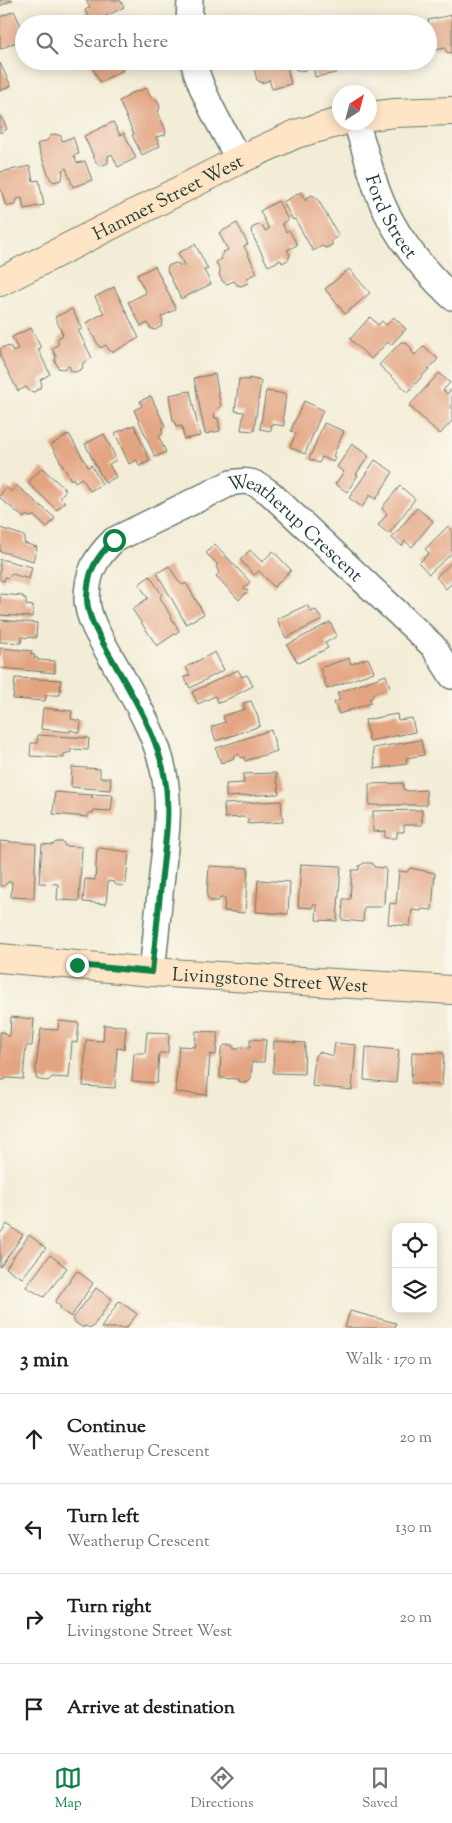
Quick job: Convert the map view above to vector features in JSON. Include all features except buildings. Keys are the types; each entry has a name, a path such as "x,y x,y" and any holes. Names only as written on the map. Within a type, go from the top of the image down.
{"street":[{"path":"189,15 190,0"},
{"path":"195,70 210,107 239,160"},
{"path":"377,115 452,111"},
{"name":"Hanmer Street West","path":"0,282 239,160 296,134 332,124"},
{"name":"Ford Street","path":"359,130 379,195 396,230 415,258 452,297"},
{"name":"Weatherup Crescent","path":"152,972 166,838 166,781 160,751 145,718 95,628 87,602 88,580 100,553 114,540 231,483 244,480 258,484 270,493 433,646 452,676"},
{"name":"Livingstone Street West","path":"0,958 152,972 452,990"}],"route":[{"path":"77,965 152,972 166,838 166,781 160,751 145,718 95,628 87,602 88,580 92,568 100,553 114,540"}]}
